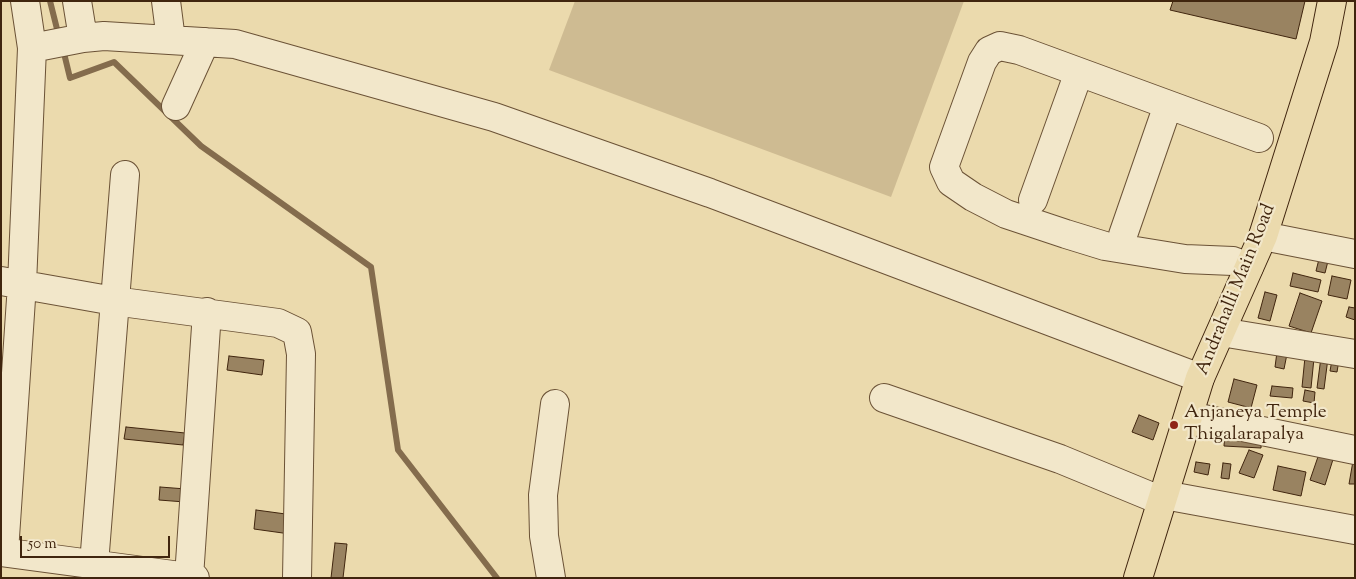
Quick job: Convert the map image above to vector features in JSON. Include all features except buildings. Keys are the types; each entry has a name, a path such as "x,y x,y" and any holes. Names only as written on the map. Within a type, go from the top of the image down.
{"main road":[{"name":"Andrahalli Main Road","path":"1138,578 1200,378 1263,236 1324,42 1332,1"}],"street":[{"path":"25,1 59,43"},
{"path":"78,1 59,43 12,282 3,552 192,577 207,312"},
{"path":"166,1 171,40"},
{"path":"59,43 104,36 235,44 494,117 710,192 1200,378"},
{"path":"176,106 205,42"},
{"path":"1250,267 1233,261 1186,259 1105,246 1006,214 973,197 951,182 944,167 989,51 1000,46 1019,50 1259,138"},
{"path":"1033,200 1080,72"},
{"path":"1123,235 1168,105"},
{"path":"94,564 125,175"},
{"path":"1263,236 1355,254"},
{"path":"12,282 114,301 278,323 297,332 302,354 297,578"},
{"path":"1221,332 1355,354"},
{"path":"884,398 1060,459 1163,498 1355,530"},
{"path":"552,578 544,536 543,495 555,404"},
{"path":"1189,416 1355,450"}],"shaded area":[{"path":"575,1 964,1 891,197 549,70"}],"waterway":[{"path":"50,1 59,37"},
{"path":"63,49 70,78 114,62 201,146 371,267 398,450 497,578"}],"place":[{"name":"Anjaneya Temple Thigalarapalya","path":"1174,425"}]}
